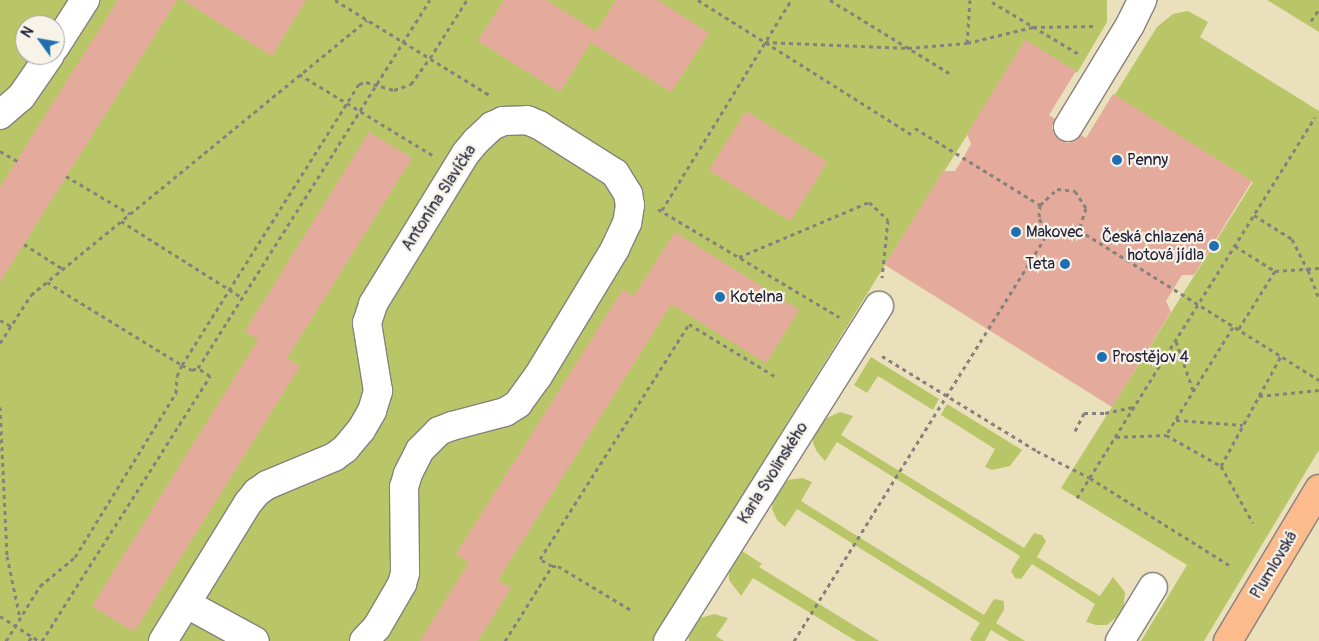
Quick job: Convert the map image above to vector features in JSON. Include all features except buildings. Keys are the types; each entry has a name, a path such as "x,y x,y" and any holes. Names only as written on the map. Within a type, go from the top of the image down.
{"main road":[{"name":"Plumlovská","path":"1228,641 1319,489"}],"street":[{"path":"65,31 84,0"},
{"path":"1068,127 1130,25 1142,0"},
{"path":"0,114 25,93 43,65"},
{"name":"Antonína Slavíčka","path":"163,641 248,503 257,492 267,485 324,462 341,453 355,439 375,404 378,390 367,323 368,313 456,170 476,141 492,126 510,120 527,120 564,140 615,173 628,194 630,205"},
{"path":"364,641 378,627 402,584 405,573 404,487 413,461 420,450 439,431 505,412 524,397 615,249 627,223 630,205"},
{"name":"Karla Svolinského","path":"668,641 879,306"},
{"path":"1120,641 1153,587"},
{"path":"186,604 255,641"}],"path":[{"path":"335,0 494,98"},
{"path":"47,282 182,365 192,370 198,368 430,0"},
{"path":"6,641 40,586 75,557 176,392 177,376 182,365 359,84 366,82 394,90 411,84 467,0"},
{"path":"698,0 911,134"},
{"path":"662,210 791,0"},
{"path":"830,0 949,73"},
{"path":"967,43 970,0"},
{"path":"992,2 1104,69"},
{"path":"1311,21 1319,8"},
{"path":"0,343 30,295 367,20"},
{"path":"765,42 908,48 967,43 1033,27 1130,25"},
{"path":"299,74 456,170"},
{"path":"1077,498 1315,117"},
{"path":"915,128 1040,205"},
{"path":"0,151 17,161"},
{"path":"66,176 130,214"},
{"path":"1057,189 1075,191 1086,208 1079,230 1067,236 1049,232 1039,219 1040,205 1057,189"},
{"path":"739,257 868,202 888,220 879,306"},
{"path":"630,205 662,210 863,332 879,354 945,396 1037,451 1090,478 1229,565"},
{"path":"1254,214 1292,239 1308,270 1319,298"},
{"path":"120,221 243,298"},
{"path":"1079,230 1319,380"},
{"path":"794,641 1049,232"},
{"path":"24,244 63,269"},
{"path":"1235,246 1275,271 1319,268"},
{"path":"1238,330 1275,271"},
{"path":"0,320 11,326"},
{"path":"631,610 558,566 552,566 540,559 689,324 776,377"},
{"path":"1166,435 1233,327"},
{"path":"1176,341 1193,390"},
{"path":"1221,466 1281,356"},
{"path":"0,616 41,641 210,376 198,368"},
{"path":"1258,396 1319,390"},
{"path":"1075,431 1084,413 1105,413 1135,406"},
{"path":"0,407 7,556 20,618"},
{"path":"1176,420 1243,425"},
{"path":"1115,437 1166,435 1221,466 1253,524"},
{"path":"505,641 552,566"},
{"path":"29,641 32,636"}],"green space":[{"path":"0,0 1107,0 1107,22 1077,73 1026,42 652,641 0,641"},
{"path":"1267,0 1319,0 1319,32"},
{"path":"1188,11 1208,22 1200,37 1319,111 1319,450 1204,641 1141,641 1187,565 1061,488 1253,182 1114,96 1157,27 1173,14"},
{"path":"871,357 939,399 933,410 878,376 867,393 854,385"},
{"path":"947,404 1022,450 1010,466 992,470 985,467 995,449 941,415"},
{"path":"840,412 853,416 841,435 1024,548 1034,533 1042,535 1046,541 1037,557 1100,596 1113,577 1125,592 1123,612 1107,625 1096,625 1086,622 1095,604 1032,564 1021,579 1015,578 1011,571 1020,556 837,442 825,461 817,452 813,443 814,431 820,421"},
{"path":"802,478 812,482 801,501 984,615 994,599 1004,601 1004,610 996,623 1025,641 1009,641 991,630 985,641 972,641 970,639 980,623 797,509 785,527 777,520 772,509 773,496 779,486 788,480"},
{"path":"742,551 762,564 759,567 879,641 856,641 753,578 741,596 729,580 729,568"},
{"path":"714,614 728,618 716,636 724,641 689,641 688,634 697,619"}],"place":[{"name":"Penny","path":"1117,160"},
{"name":"Makovec","path":"1016,232"},
{"name":"Česká chlazená hotová jídla","path":"1214,246"},
{"name":"Teta","path":"1065,264"},
{"name":"Kotelna","path":"720,297"},
{"name":"Prostějov 4","path":"1102,357"}]}
